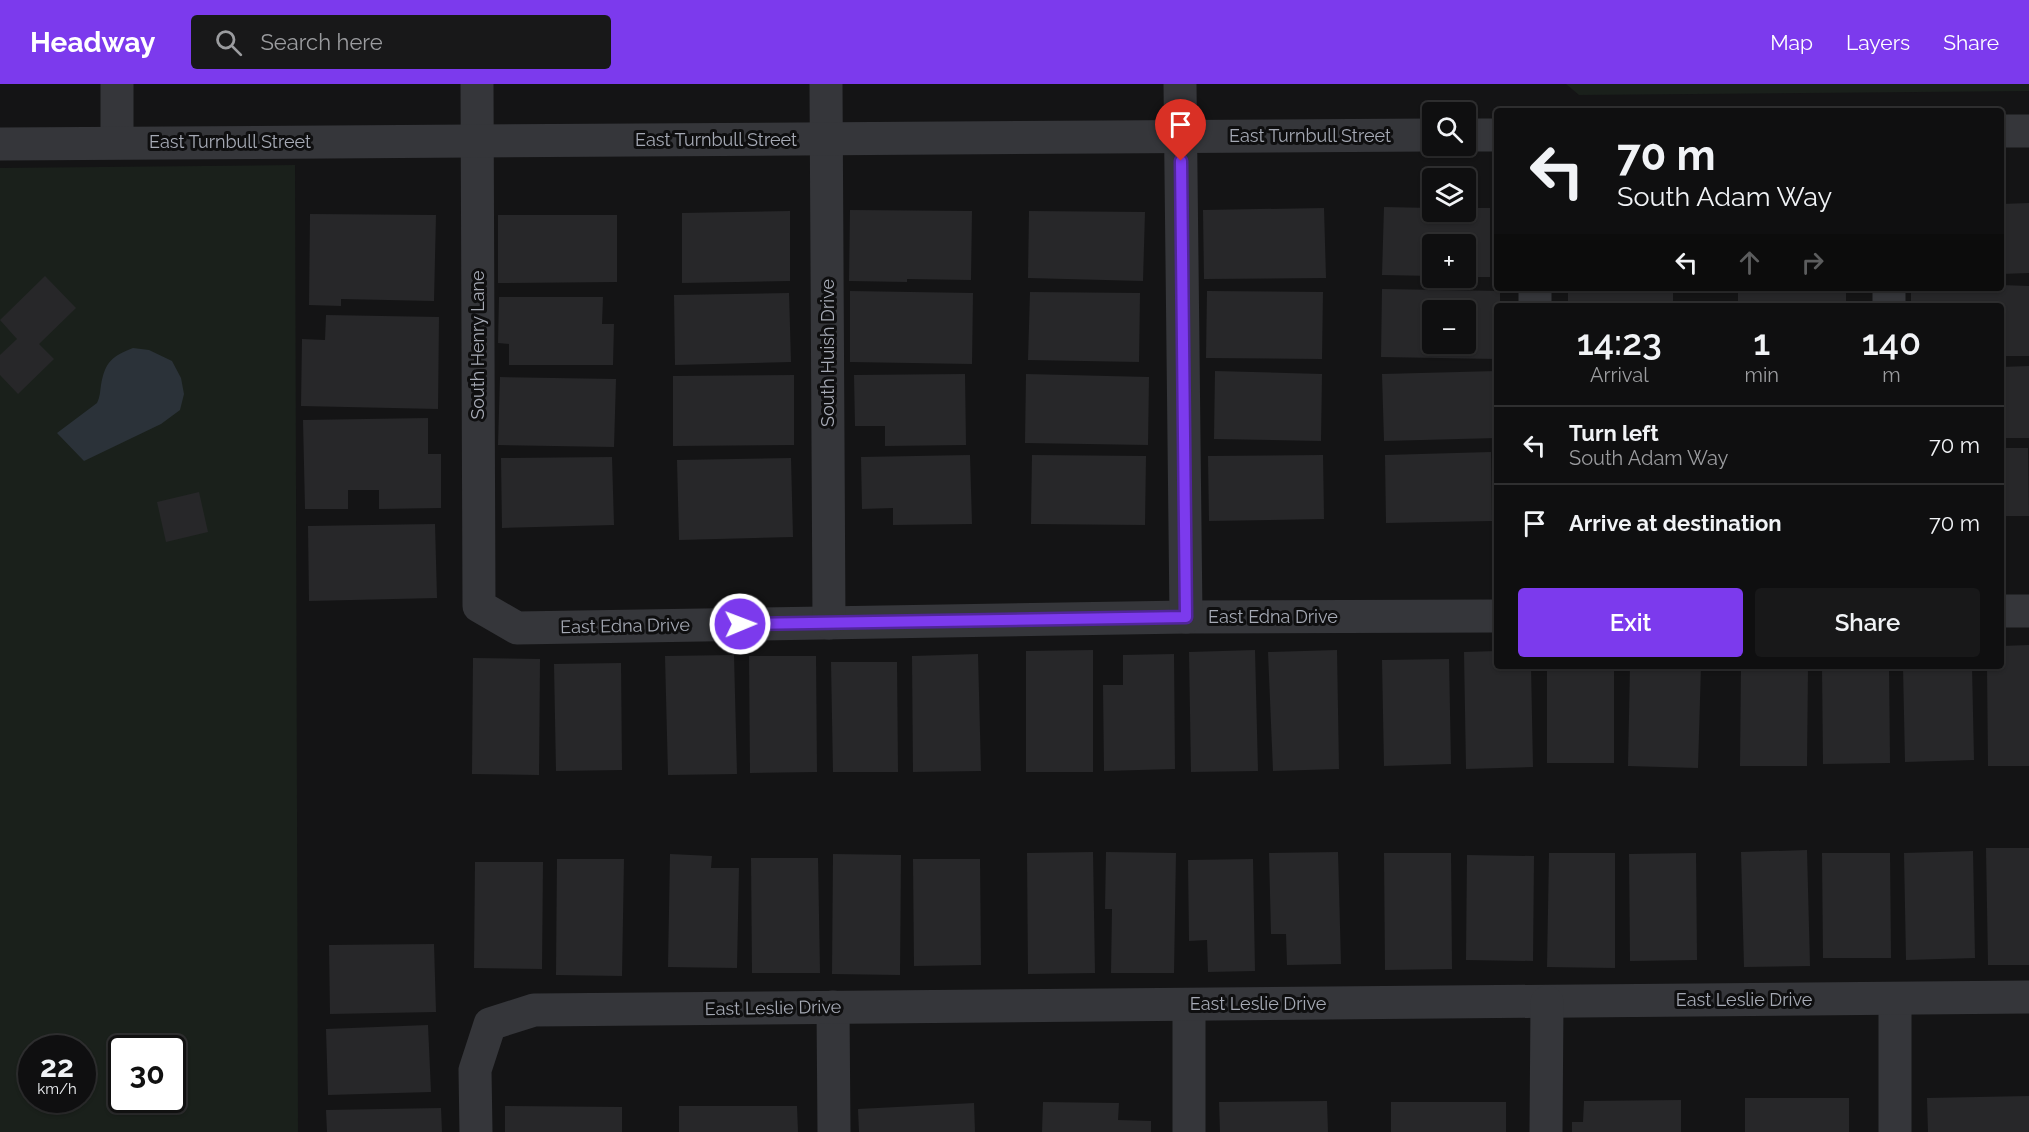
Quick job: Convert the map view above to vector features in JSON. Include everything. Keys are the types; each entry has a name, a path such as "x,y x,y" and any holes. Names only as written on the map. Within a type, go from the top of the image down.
{"street":[{"path":"117,84 117,142"},
{"name":"South Henry Lane","path":"477,84 479,606"},
{"name":"South Huish Drive","path":"826,84 829,623"},
{"path":"1180,84 1186,617"},
{"path":"2004,131 2029,131"},
{"name":"East Turnbull Street","path":"0,144 1422,135"},
{"path":"1476,135 1494,135"},
{"name":"East Edna Drive","path":"479,606 517,628 1186,617 1494,616"},
{"path":"2004,611 2029,610"},
{"name":"East Leslie Drive","path":"476,1132 475,1070 490,1024 534,1011 2029,998"},
{"path":"1894,999 1895,1132"},
{"path":"1546,1132 1547,1002"},
{"path":"1189,1005 1189,1132"},
{"path":"833,1008 834,1132"}],"shaded area":[{"path":"1566,84 2029,84 2029,91 1579,95"},
{"path":"295,165 298,1132 0,1132 0,168"},
{"path":"133,348 149,350 172,361 181,378 184,394 180,410 161,424 84,461 57,433 97,403 107,365 115,357"}],"building":[{"path":"2029,203 2029,273 2004,274 2004,204"},
{"path":"1384,207 1422,208 1422,222 1476,222 1476,208 1490,208 1490,277 1476,277 1476,234 1422,234 1422,276 1382,275"},
{"path":"1324,208 1326,278 1204,279 1203,210"},
{"path":"850,210 972,211 971,280 849,281"},
{"path":"790,211 790,281 682,283 682,213"},
{"path":"1029,211 1145,212 1143,281 1028,278"},
{"path":"310,214 436,215 434,301 341,299 341,306 309,305"},
{"path":"498,215 617,215 617,282 498,283"},
{"path":"45,276 76,308 39,344 54,359 18,394 0,375 0,355 17,339 0,320"},
{"path":"2004,285 2029,286 2029,356 2004,356 2004,303 1911,303 1911,291 2004,291"},
{"path":"1382,289 1500,291 1500,303 1494,303 1494,359 1381,357"},
{"path":"850,291 973,293 972,364 850,362"},
{"path":"1207,291 1323,292 1322,359 1206,358"},
{"path":"1568,291 1673,291 1673,303 1568,303"},
{"path":"1738,291 1846,291 1846,303 1738,303"},
{"path":"1030,292 1140,293 1139,362 1028,360"},
{"path":"789,293 791,362 675,365 674,295"},
{"path":"499,297 603,297 602,324 614,324 613,365 509,365 509,344 498,343"},
{"path":"326,315 439,317 438,409 301,406 302,339 325,340"},
{"path":"2029,366 2029,438 2004,438 2004,367"},
{"path":"1215,371 1322,374 1321,441 1214,439"},
{"path":"1494,371 1494,438 1384,441 1382,374"},
{"path":"965,374 966,445 885,446 885,426 855,426 854,375"},
{"path":"1026,374 1149,377 1148,445 1025,443"},
{"path":"794,375 794,445 673,446 673,376"},
{"path":"500,377 616,379 614,447 498,445"},
{"path":"428,418 428,454 441,454 441,508 379,509 379,490 348,490 348,509 305,509 303,420"},
{"path":"2004,448 2028,448 2029,516 2004,516"},
{"path":"1491,452 1492,521 1386,523 1385,455"},
{"path":"970,455 972,524 893,525 893,508 862,509 861,457"},
{"path":"1032,455 1146,456 1145,525 1031,524"},
{"path":"1323,455 1324,519 1209,521 1208,456"},
{"path":"612,457 614,525 502,528 501,458"},
{"path":"791,458 793,537 679,540 677,460"},
{"path":"199,492 208,532 166,542 157,502"},
{"path":"435,524 437,598 309,601 308,526"},
{"path":"2029,645 2029,766 1988,766 1987,669 2004,669 2004,646"},
{"path":"1093,650 1093,772 1026,772 1026,651"},
{"path":"1255,650 1258,771 1191,772 1189,652"},
{"path":"1337,650 1339,769 1273,771 1268,652"},
{"path":"1494,651 1494,669 1531,669 1533,767 1466,769 1464,652"},
{"path":"978,654 981,771 913,772 912,656"},
{"path":"1174,654 1175,769 1104,771 1103,685 1123,685 1123,655"},
{"path":"734,655 737,774 668,775 665,656"},
{"path":"749,656 816,656 817,772 750,773"},
{"path":"473,658 540,659 539,775 472,774"},
{"path":"1449,659 1451,764 1384,766 1382,660"},
{"path":"831,662 897,662 898,772 833,772"},
{"path":"621,663 622,770 556,771 554,664"},
{"path":"1547,669 1614,669 1614,763 1547,763"},
{"path":"1630,669 1701,669 1698,768 1628,766"},
{"path":"1741,669 1808,669 1807,766 1740,766"},
{"path":"1822,669 1889,669 1890,763 1823,764"},
{"path":"1903,669 1972,669 1974,760 1905,762"},
{"path":"1986,848 2029,848 2029,965 1988,965"},
{"path":"1807,850 1810,966 1744,967 1741,852"},
{"path":"1973,851 1975,958 1906,960 1904,853"},
{"path":"1093,852 1095,973 1028,974 1027,853"},
{"path":"1106,852 1176,853 1174,973 1111,973 1112,909 1105,909"},
{"path":"1338,852 1341,964 1287,965 1286,934 1271,934 1269,853"},
{"path":"1384,853 1451,853 1452,969 1385,970"},
{"path":"1549,853 1615,853 1615,968 1547,967"},
{"path":"1696,853 1697,960 1630,961 1629,854"},
{"path":"1822,853 1890,853 1891,958 1823,958"},
{"path":"670,854 712,856 711,868 739,868 737,968 668,967"},
{"path":"833,854 901,855 900,975 832,974"},
{"path":"1467,855 1534,856 1533,961 1466,960"},
{"path":"751,858 818,858 820,973 752,973"},
{"path":"557,859 624,859 622,976 556,975"},
{"path":"913,859 980,859 981,965 914,966"},
{"path":"1253,859 1255,971 1208,972 1207,940 1189,941 1188,860"},
{"path":"475,862 543,862 542,969 474,968"},
{"path":"434,944 436,1012 330,1014 329,945"},
{"path":"428,1025 431,1092 328,1095 326,1029"},
{"path":"2029,1096 2029,1132 1928,1132 1927,1098"},
{"path":"1745,1098 1849,1098 1849,1132 1745,1132"},
{"path":"1681,1100 1681,1132 1572,1132 1572,1122 1583,1122 1584,1101"},
{"path":"1327,1101 1328,1132 1220,1132 1219,1102"},
{"path":"1043,1102 1119,1103 1118,1120 1151,1121 1151,1132 1042,1132"},
{"path":"1391,1102 1506,1102 1506,1132 1391,1132"},
{"path":"974,1103 975,1132 859,1132 858,1109"},
{"path":"505,1106 622,1107 622,1132 505,1132"},
{"path":"679,1106 797,1106 798,1132 679,1132"},
{"path":"441,1108 442,1132 327,1132 326,1110"}],"route":[{"path":"740,624 1186,617 1181,161"}]}
